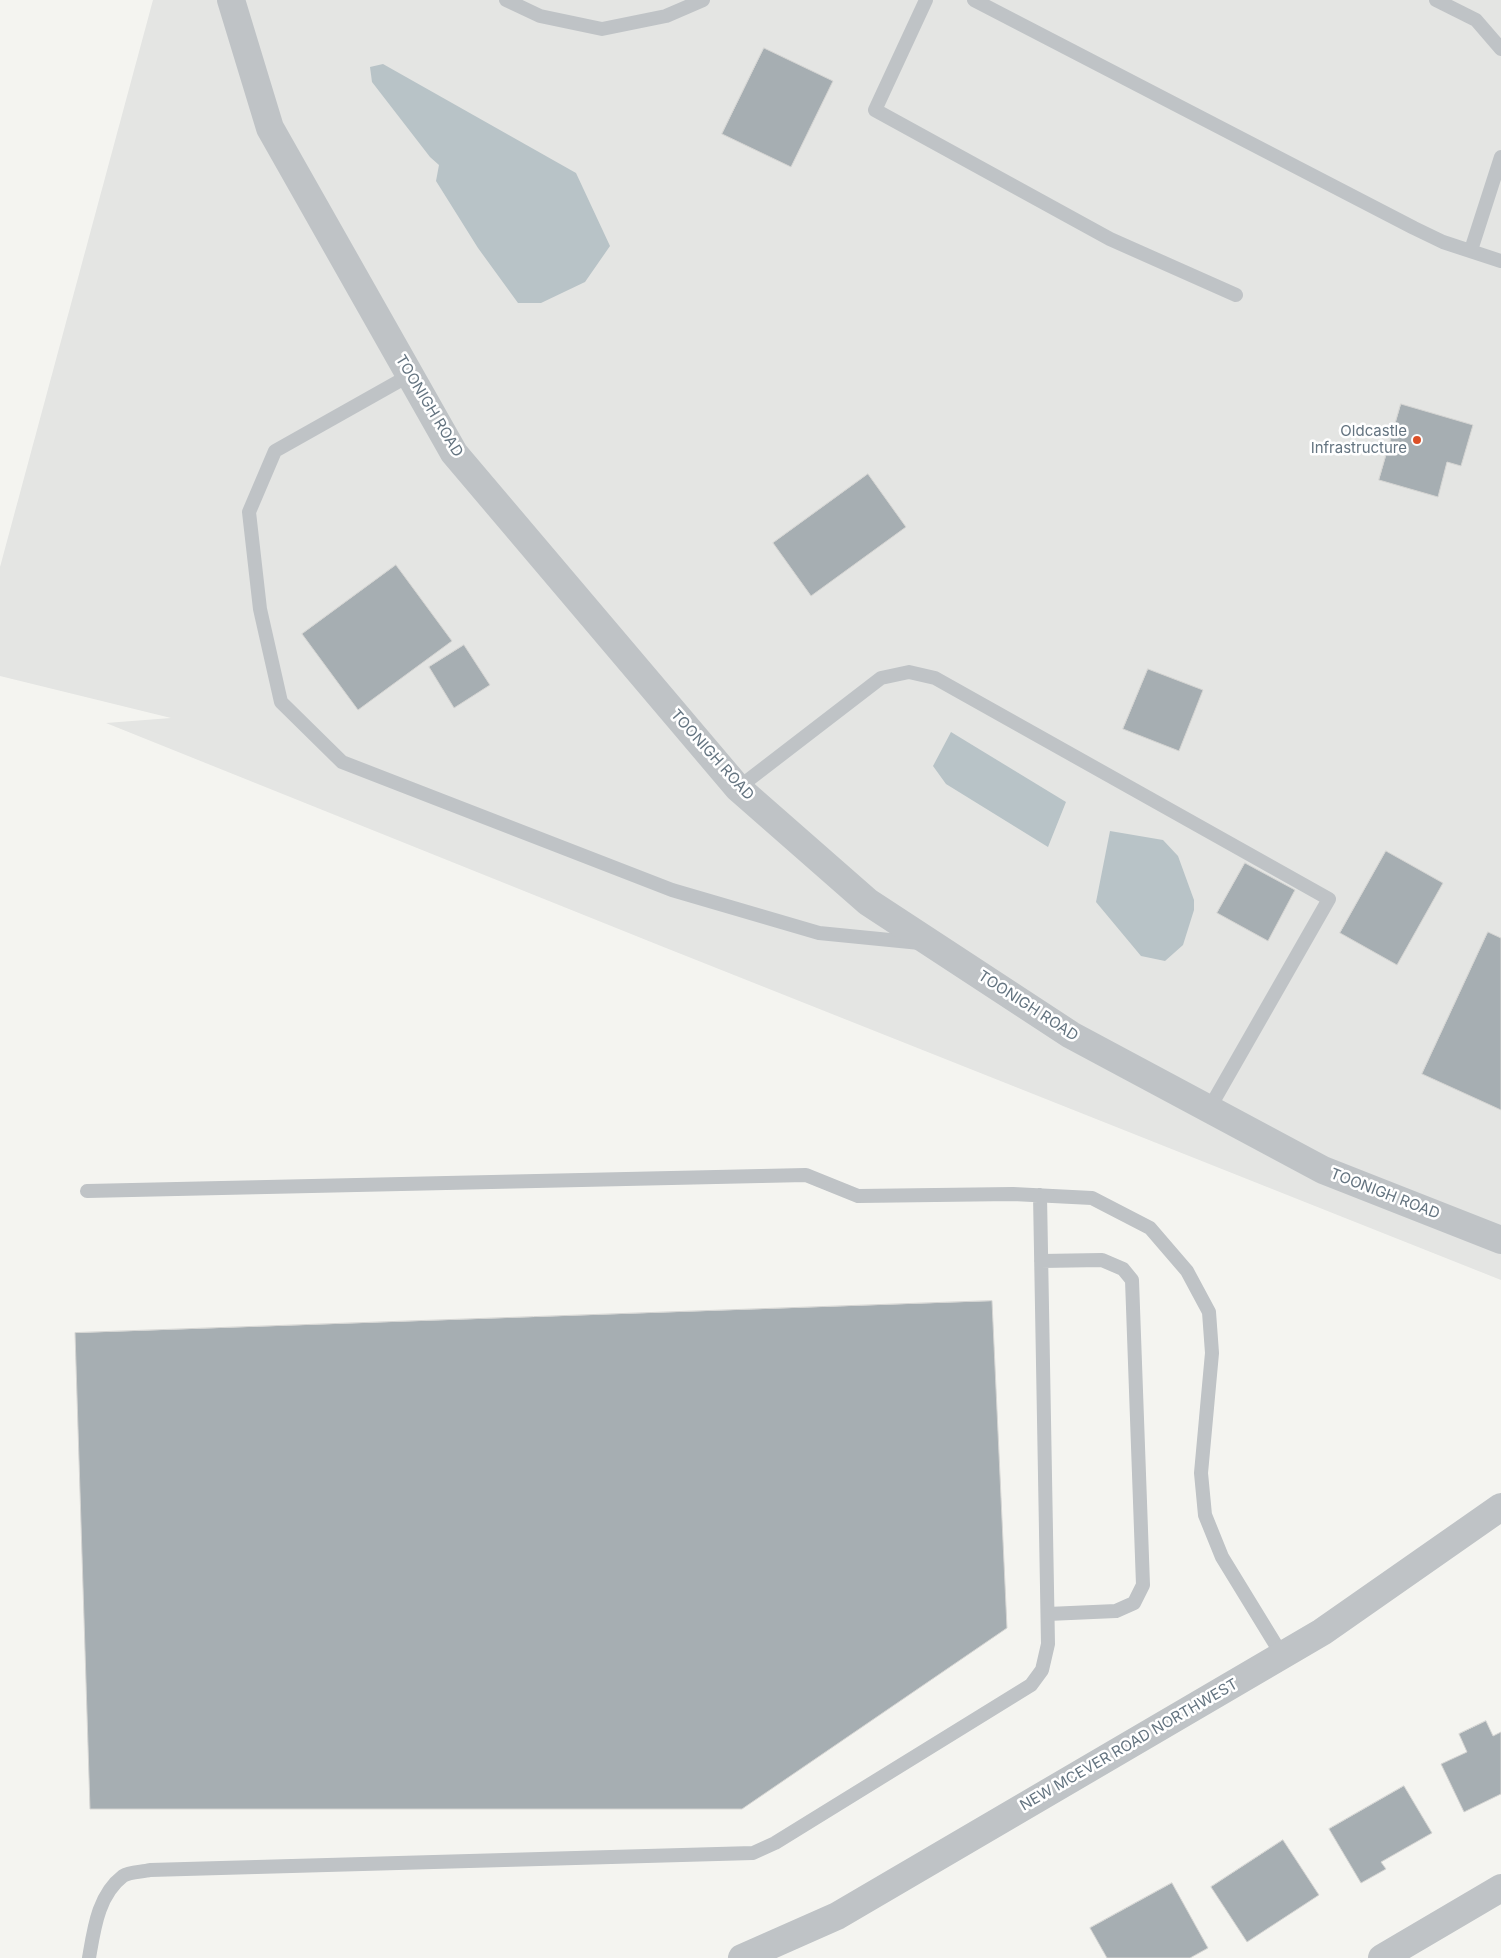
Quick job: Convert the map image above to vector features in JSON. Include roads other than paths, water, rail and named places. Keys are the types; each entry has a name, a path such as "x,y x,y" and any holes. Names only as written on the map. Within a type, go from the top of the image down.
{"street":[{"name":"TOONIGH ROAD","path":"232,0 270,128 454,453 738,788 868,902 1071,1035 1323,1170 1501,1240"},
{"name":"NEW MCEVER ROAD NORTHWEST","path":"742,1958 837,1916 1322,1632 1501,1507"},
{"path":"1382,1958 1501,1888"}],"lane":[{"path":"506,0 540,16 602,29 666,16 703,0"},
{"path":"926,0 875,110 1110,239 1236,294"},
{"path":"974,0 1414,228 1443,242 1501,261"},
{"path":"1436,0 1476,20 1501,49"},
{"path":"1471,250 1501,158"},
{"path":"410,375 275,451 249,512 260,609 281,702 342,762 672,890 819,934 933,945"},
{"path":"738,788 881,678 909,672 935,678 1329,899 1208,1109"},
{"path":"87,1192 806,1175 858,1196 1040,1195 1092,1198 1150,1228 1187,1271 1208,1312 1212,1353 1201,1473 1205,1515 1222,1557 1282,1655"},
{"path":"89,1958 93,1934 104,1897 124,1875 150,1870 754,1853 775,1843 1030,1685 1042,1670 1048,1644 1040,1195"},
{"path":"1041,1261 1102,1260 1122,1269 1132,1280 1143,1585 1134,1602 1116,1611 1048,1614"}],"place":[{"name":"Oldcastle Infrastructure","path":"1417,440"}]}
